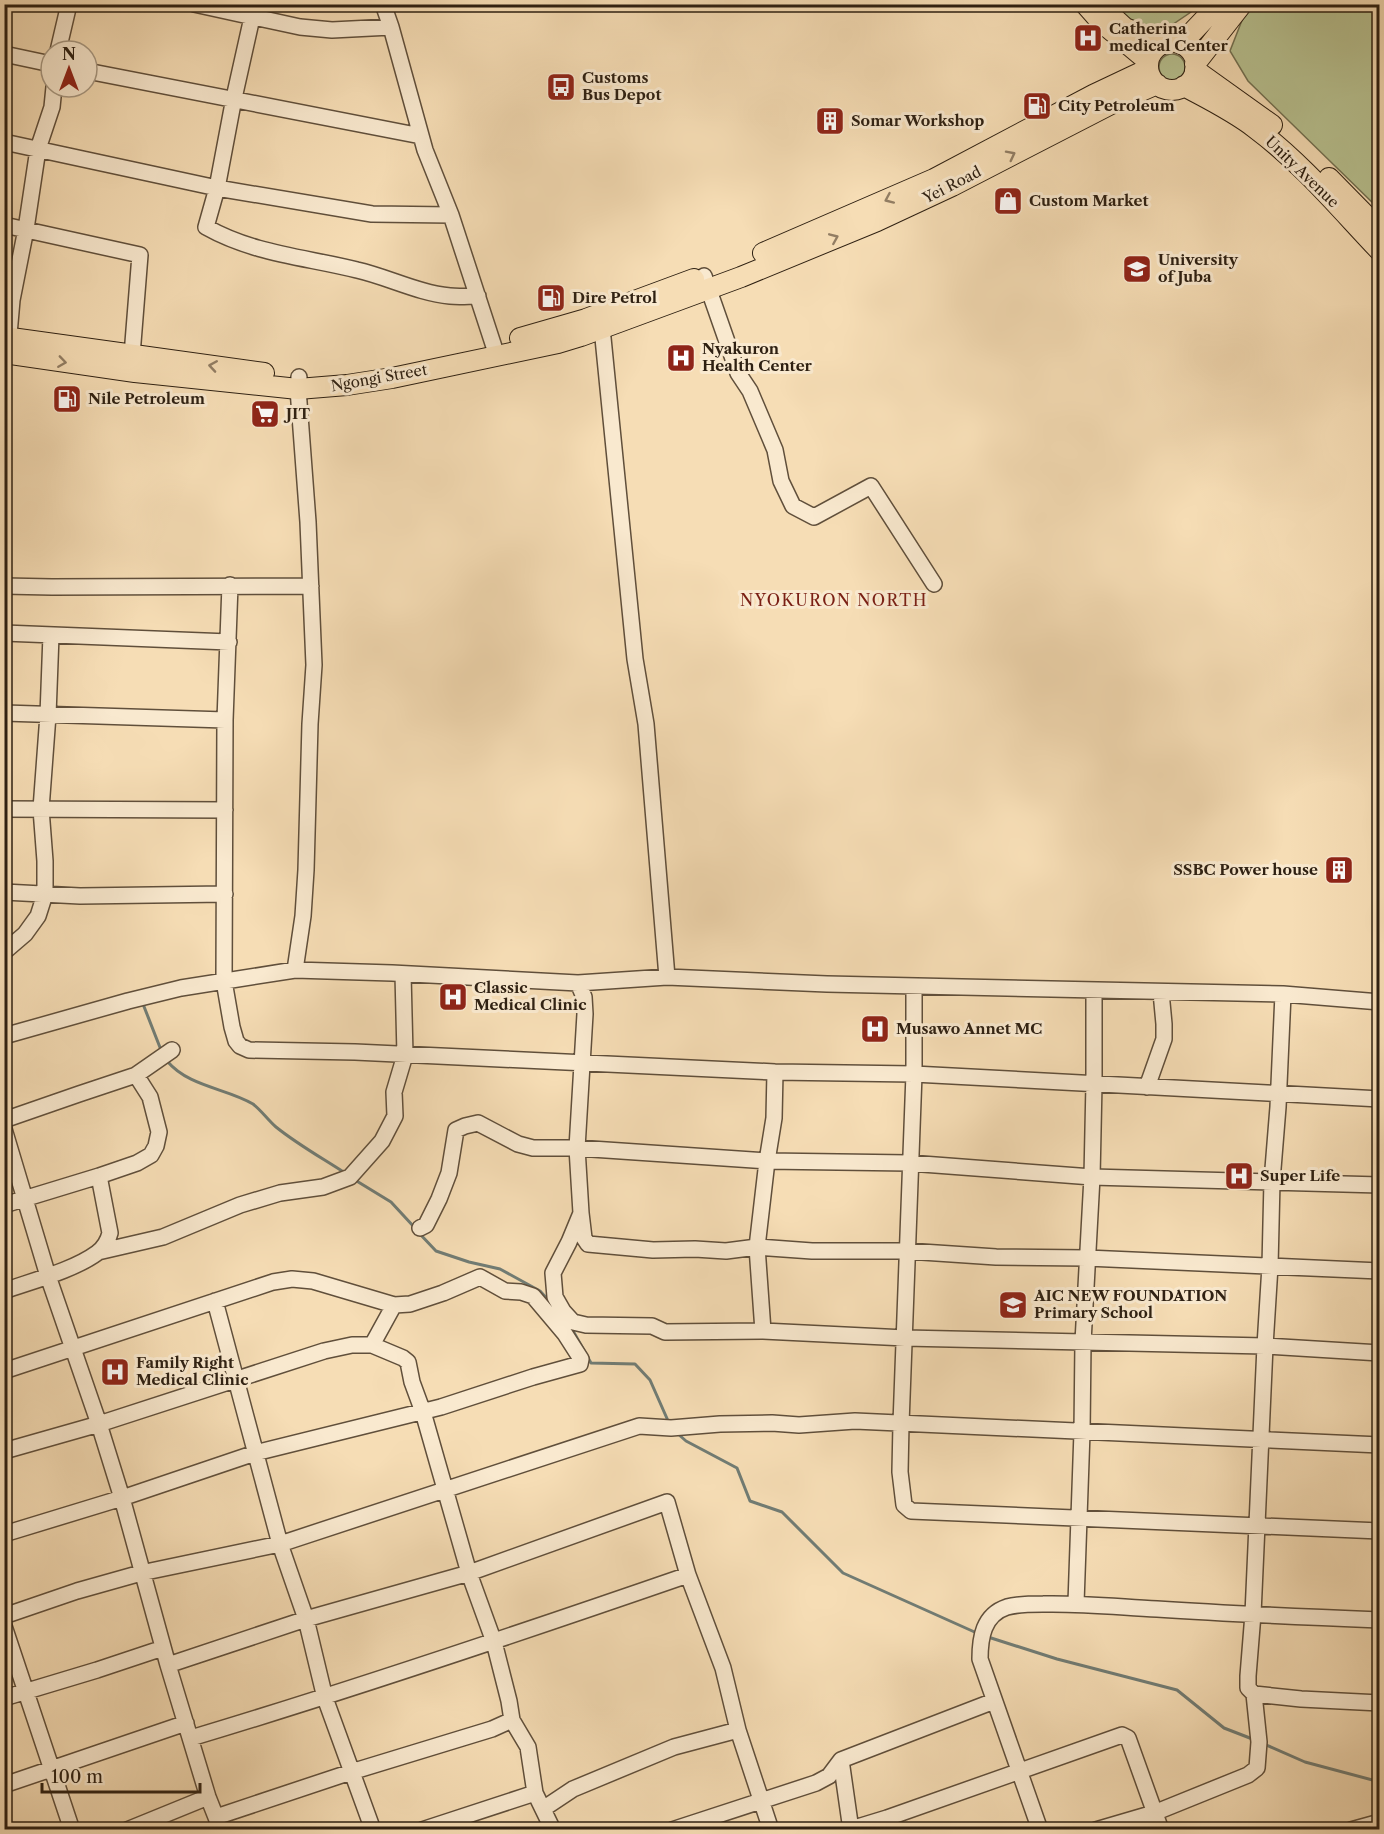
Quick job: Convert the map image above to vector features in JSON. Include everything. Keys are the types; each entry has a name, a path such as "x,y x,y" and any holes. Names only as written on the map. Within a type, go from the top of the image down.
{"main road":[{"path":"1085,4 1170,90 1192,73 1242,4"},
{"path":"1100,4 1125,28 1160,45"},
{"path":"1181,44 1219,4"},
{"path":"1151,72 1155,49 1168,42 1181,44 1191,52 1192,73"},
{"name":"Yei Road","path":"740,271 934,179 1093,94 1151,72"},
{"name":"Unity Avenue","path":"1192,73 1272,125 1319,168 1380,230"},
{"name":"Unity Avenue","path":"1192,73 1217,103 1254,127 1287,154 1380,251"},
{"name":"Ngongi Street","path":"7,345 134,364 298,383 495,350 552,330 600,322 740,271"}],"street":[{"path":"61,39 69,4"},
{"path":"194,4 254,10 300,27 332,30 391,27"},
{"path":"383,4 425,150 451,215 495,350"},
{"path":"254,10 217,188 206,227 223,237 267,252 358,270 416,289 450,296 478,296"},
{"path":"4,54 39,61"},
{"path":"99,73 421,136"},
{"path":"7,345 12,300 38,149 53,99"},
{"path":"4,142 217,188 372,214 451,215"},
{"path":"4,225 140,255 134,364"},
{"path":"707,282 738,373 750,391 775,450 781,481 794,506 814,517 871,486 934,584"},
{"path":"600,322 635,659 646,724 667,977"},
{"path":"295,970 303,916 314,665 308,522 298,383"},
{"path":"230,585 225,720 224,981 232,1027 240,1046 249,1050 776,1072 914,1074 1380,1098"},
{"path":"4,586 311,585"},
{"path":"4,633 229,642"},
{"path":"4,952 25,934 38,916 45,894 41,809 51,635"},
{"path":"4,713 225,720"},
{"path":"4,809 225,810"},
{"path":"4,892 80,896 225,894"},
{"path":"4,1036 128,1000 181,988 295,970 578,983 667,977 914,986 1283,994 1380,1002"},
{"path":"4,1291 48,1276 82,1262 99,1252 164,1237 240,1205 280,1193 323,1187 350,1177 382,1141 395,1116 394,1092 405,1055 403,974"},
{"path":"578,983 584,997 585,1014 578,1148 581,1213 584,1238 588,1244 653,1250 726,1251 757,1247 812,1251 907,1251 996,1257 1087,1258 1380,1271"},
{"path":"914,986 914,1074 909,1163 900,1472 904,1505 907,1509 910,1511 1380,1531"},
{"path":"1076,1603 1083,1342 1092,1177 1094,990"},
{"path":"1147,1087 1164,1039 1161,992"},
{"path":"1283,994 1248,1688 1254,1694 1380,1703"},
{"path":"4,1120 136,1076 172,1050"},
{"path":"763,1331 757,1247 774,1118 776,1072"},
{"path":"4,1205 99,1176 137,1163 151,1155 159,1132 150,1097 136,1076"},
{"path":"420,1228 426,1226 443,1189 453,1154 456,1130 478,1124 518,1144 533,1148 578,1148 767,1161 909,1163 1092,1177 1380,1185"},
{"path":"4,1129 60,1314 74,1347 122,1498 168,1665 218,1823 351,1772 492,1729 512,1720"},
{"path":"99,1176 110,1233 108,1242 99,1252"},
{"path":"581,1213 553,1273 555,1297 563,1311 573,1322 586,1325 652,1326 665,1332 763,1331 905,1338 1265,1346 1380,1353"},
{"path":"4,1371 215,1300 273,1282 292,1279 313,1281 394,1305 410,1304 480,1277 505,1291 534,1296 570,1341 581,1359 580,1364 423,1412 255,1453 122,1498 4,1534"},
{"path":"215,1300 280,1544 306,1619 325,1698 373,1830"},
{"path":"372,1345 394,1305"},
{"path":"4,1451 99,1424 324,1351 352,1345 372,1345 403,1358 408,1362 469,1573 494,1642 512,1720 528,1747 536,1793 553,1830"},
{"path":"4,1616 77,1591 141,1573 280,1544 639,1426 671,1428 720,1424 800,1425 855,1421 1380,1445"},
{"path":"168,1665 306,1619 469,1573 667,1502 688,1575 723,1668 738,1730 771,1830"},
{"path":"191,1738 325,1698 688,1575"},
{"path":"1040,1830 980,1659 981,1635 984,1628 991,1617 1006,1607 1076,1603 1158,1610 1380,1620"},
{"path":"4,1626 72,1830"},
{"path":"4,1698 97,1671 163,1648"},
{"path":"1096,1830 1154,1813 1248,1775 1257,1768 1259,1742 1254,1694"},
{"path":"672,1830 803,1788 829,1776 841,1760 994,1701"},
{"path":"4,1785 186,1723"},
{"path":"543,1809 573,1789 674,1747 738,1730"},
{"path":"841,1760 851,1829 1122,1735 1126,1736 1161,1830"},
{"path":"422,1830 536,1793"},
{"path":"127,1830 208,1797"},
{"path":"1351,1830 1380,1821"}],"green space":[{"path":"1111,5 1196,5 1191,12 1154,37"},
{"path":"1248,5 1379,5 1379,209 1248,81 1230,51"},
{"path":"1172,54 1181,58 1185,67 1181,76 1172,80 1163,76 1159,67 1163,58"}],"waterway":[{"path":"143,1004 161,1050"},
{"path":"167,1061 176,1070 197,1082 253,1104 284,1133 345,1173"},
{"path":"355,1180 391,1202 415,1228"},
{"path":"419,1233 436,1251 500,1269 540,1291 551,1303"},
{"path":"572,1329 591,1363 635,1364 650,1380 669,1423"},
{"path":"677,1433 686,1441 737,1468 750,1501 782,1512 843,1573 979,1634"},
{"path":"988,1637 1057,1659 1177,1690 1224,1728 1255,1740"},
{"path":"1264,1744 1305,1762 1380,1782"}],"place":[{"name":"Catherina medical Center","path":"1088,38"},
{"name":"Customs Bus Depot","path":"561,87"},
{"name":"City Petroleum","path":"1037,106"},
{"name":"Somar Workshop","path":"830,121"},
{"name":"Custom Market","path":"1008,201"},
{"name":"University of Juba","path":"1137,269"},
{"name":"Dire Petrol","path":"551,298"},
{"name":"Nyakuron Health Center","path":"681,358"},
{"name":"Nile Petroleum","path":"67,399"},
{"name":"JIT","path":"265,414"},
{"name":"SSBC Power house","path":"1339,870"},
{"name":"Classic Medical Clinic","path":"453,997"},
{"name":"Musawo Annet MC","path":"875,1029"},
{"name":"Super Life","path":"1239,1176"},
{"name":"AIC NEW FOUNDATION Primary School","path":"1013,1305"},
{"name":"Family Right Medical Clinic","path":"115,1372"}],"district":[{"name":"NYOKURON NORTH","path":"834,600"}]}
